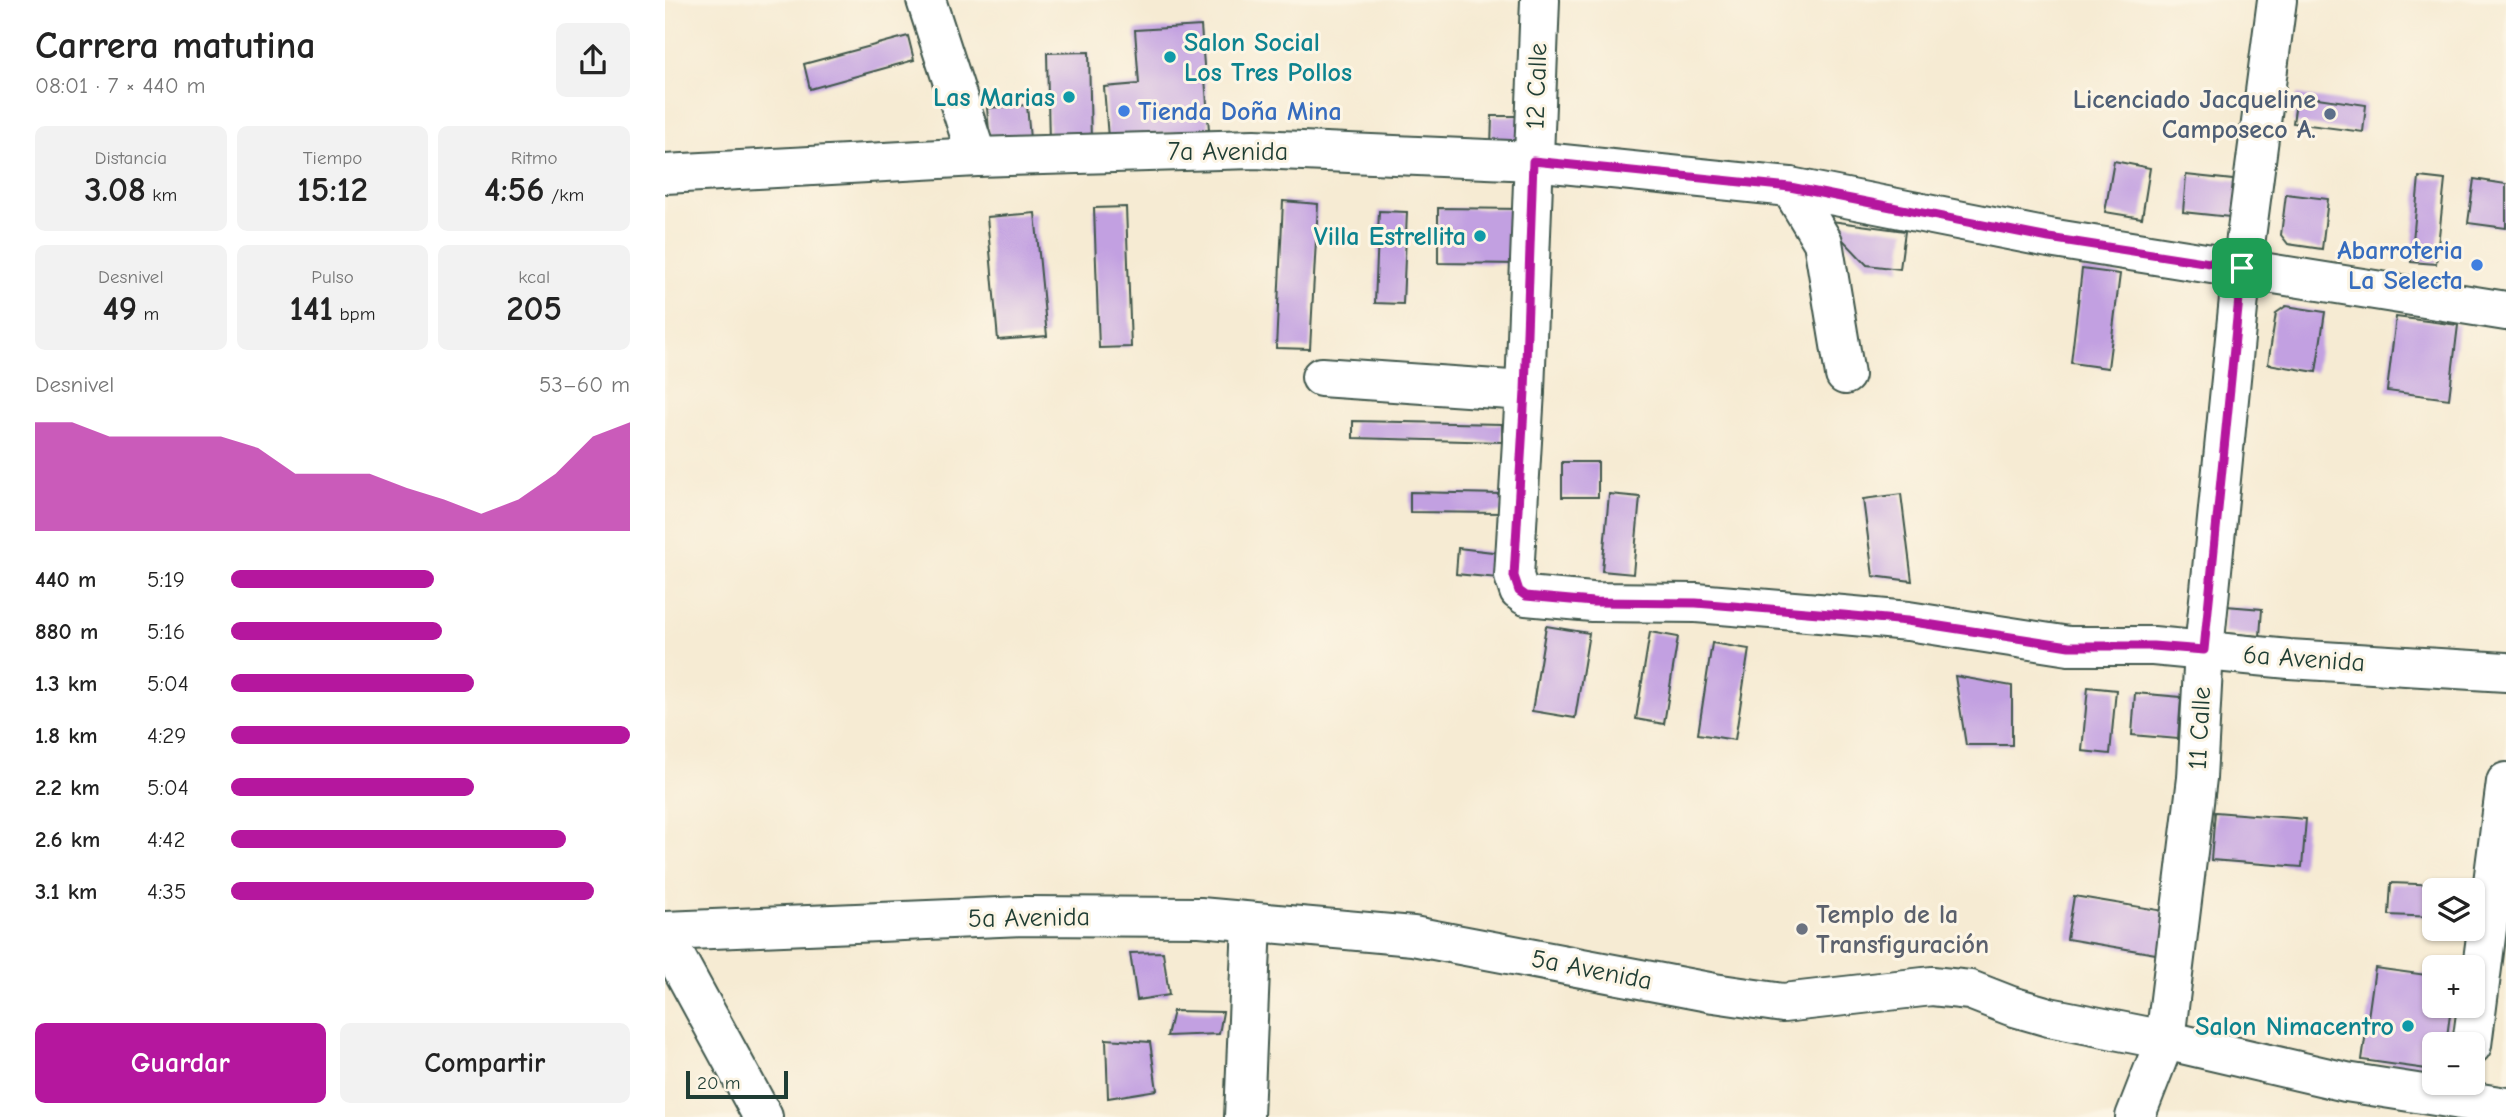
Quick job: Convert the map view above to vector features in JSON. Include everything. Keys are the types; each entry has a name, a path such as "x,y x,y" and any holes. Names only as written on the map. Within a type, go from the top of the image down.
{"street":[{"path":"926,0 977,157"},
{"name":"12 Calle","path":"1519,591 1514,576 1525,391 1540,0"},
{"name":"11 Calle","path":"2135,1117 2165,1040 2197,778 2204,650 2242,268 2277,0"},
{"name":"7a Avenida","path":"665,174 977,157 1254,149 1533,161 1790,187 2049,238 2506,311"},
{"path":"1790,187 1822,242 1845,375"},
{"path":"1321,377 1525,391"},
{"name":"6a Avenida","path":"1519,591 1534,598 1593,602 1696,603 1907,621 2069,646 2153,646 2289,659 2506,672"},
{"path":"2474,1032 2506,782"},
{"name":"5a Avenida","path":"665,930 1023,916 1200,916 1413,936 1714,993 1783,1003 1932,986 1952,987 1970,990 2049,1017 2165,1040 2346,1082 2506,1107"},
{"path":"1244,1117 1252,922"},
{"path":"665,937 763,1117"}],"building":[{"name":"Salon Social Los Tres Pollos","path":"1201,26 1209,130 1108,138 1104,87 1139,84 1135,30"},
{"path":"908,36 914,60 810,89 804,64"},
{"name":"Las Marias","path":"1089,52 1091,142 1049,143 1047,53"},
{"name":"Licenciado Jacqueline Camposeco A.","path":"2297,95 2366,105 2363,132 2293,123"},
{"path":"1027,105 1030,139 990,142 987,108"},
{"path":"1492,116 1527,116 1527,147 1491,147"},
{"path":"2114,161 2150,168 2142,218 2105,212"},
{"path":"2186,175 2242,181 2239,218 2183,212"},
{"path":"2419,177 2445,180 2436,264 2411,262"},
{"path":"2474,179 2506,184 2506,228 2468,223"},
{"path":"2286,194 2328,199 2322,249 2288,244 2281,235"},
{"path":"1283,201 1318,204 1310,349 1276,348"},
{"path":"1126,207 1131,347 1099,348 1094,208"},
{"name":"Villa Estrellita","path":"1438,208 1523,209 1523,264 1438,263"},
{"path":"1379,211 1407,212 1403,304 1375,303"},
{"path":"1035,213 1047,336 998,340 987,217"},
{"path":"1824,220 1905,231 1900,269 1867,265"},
{"path":"2082,269 2120,274 2108,368 2071,363"},
{"path":"2286,306 2325,312 2316,372 2268,364 2276,313"},
{"path":"2396,317 2458,325 2449,399 2387,391"},
{"path":"1353,421 1502,424 1502,442 1353,438"},
{"path":"1562,462 1598,462 1598,497 1562,497"},
{"path":"1410,492 1502,494 1502,513 1410,512"},
{"path":"1609,494 1640,497 1633,574 1602,571"},
{"path":"1901,494 1912,581 1873,576 1863,499"},
{"path":"1458,548 1501,553 1498,578 1456,574"},
{"path":"2226,606 2262,609 2260,636 2224,633"},
{"path":"1546,626 1589,633 1575,718 1532,711"},
{"path":"1650,632 1678,637 1664,724 1636,719"},
{"path":"1712,643 1749,649 1735,740 1698,734"},
{"path":"1955,676 2012,686 2012,745 1966,745"},
{"path":"2088,687 2116,690 2110,754 2082,751"},
{"path":"2135,693 2181,697 2178,739 2132,735"},
{"path":"2215,812 2306,819 2302,867 2211,860"},
{"path":"2391,883 2422,884 2422,916 2389,915"},
{"path":"2074,896 2170,912 2162,955 2067,939"},
{"path":"1163,952 1169,995 1137,1000 1130,953"},
{"name":"Salon Nimacentro","path":"2375,968 2422,974 2422,1018 2449,1018 2448,1032 2422,1032 2422,1068 2362,1060"},
{"path":"1173,1011 1223,1012 1219,1034 1167,1036"},
{"path":"1106,1039 1150,1042 1157,1090 1108,1098"}],"place":[{"name":"Salon Social Los Tres Pollos","path":"1170,57"},
{"name":"Las Marias","path":"1069,97"},
{"name":"Tienda Doña Mina","path":"1124,111"},
{"name":"Licenciado Jacqueline Camposeco A.","path":"2330,114"},
{"name":"Villa Estrellita","path":"1480,236"},
{"name":"Abarroteria La Selecta","path":"2477,265"},
{"name":"Templo de la Transfiguración","path":"1802,929"},
{"name":"Salon Nimacentro","path":"2408,1026"}],"route":[{"path":"1533,161 1790,187 2049,238 2242,268 2204,650 2153,646 2069,646 1907,621 1696,603 1593,602 1534,598 1519,591 1515,583 1533,161"}]}
